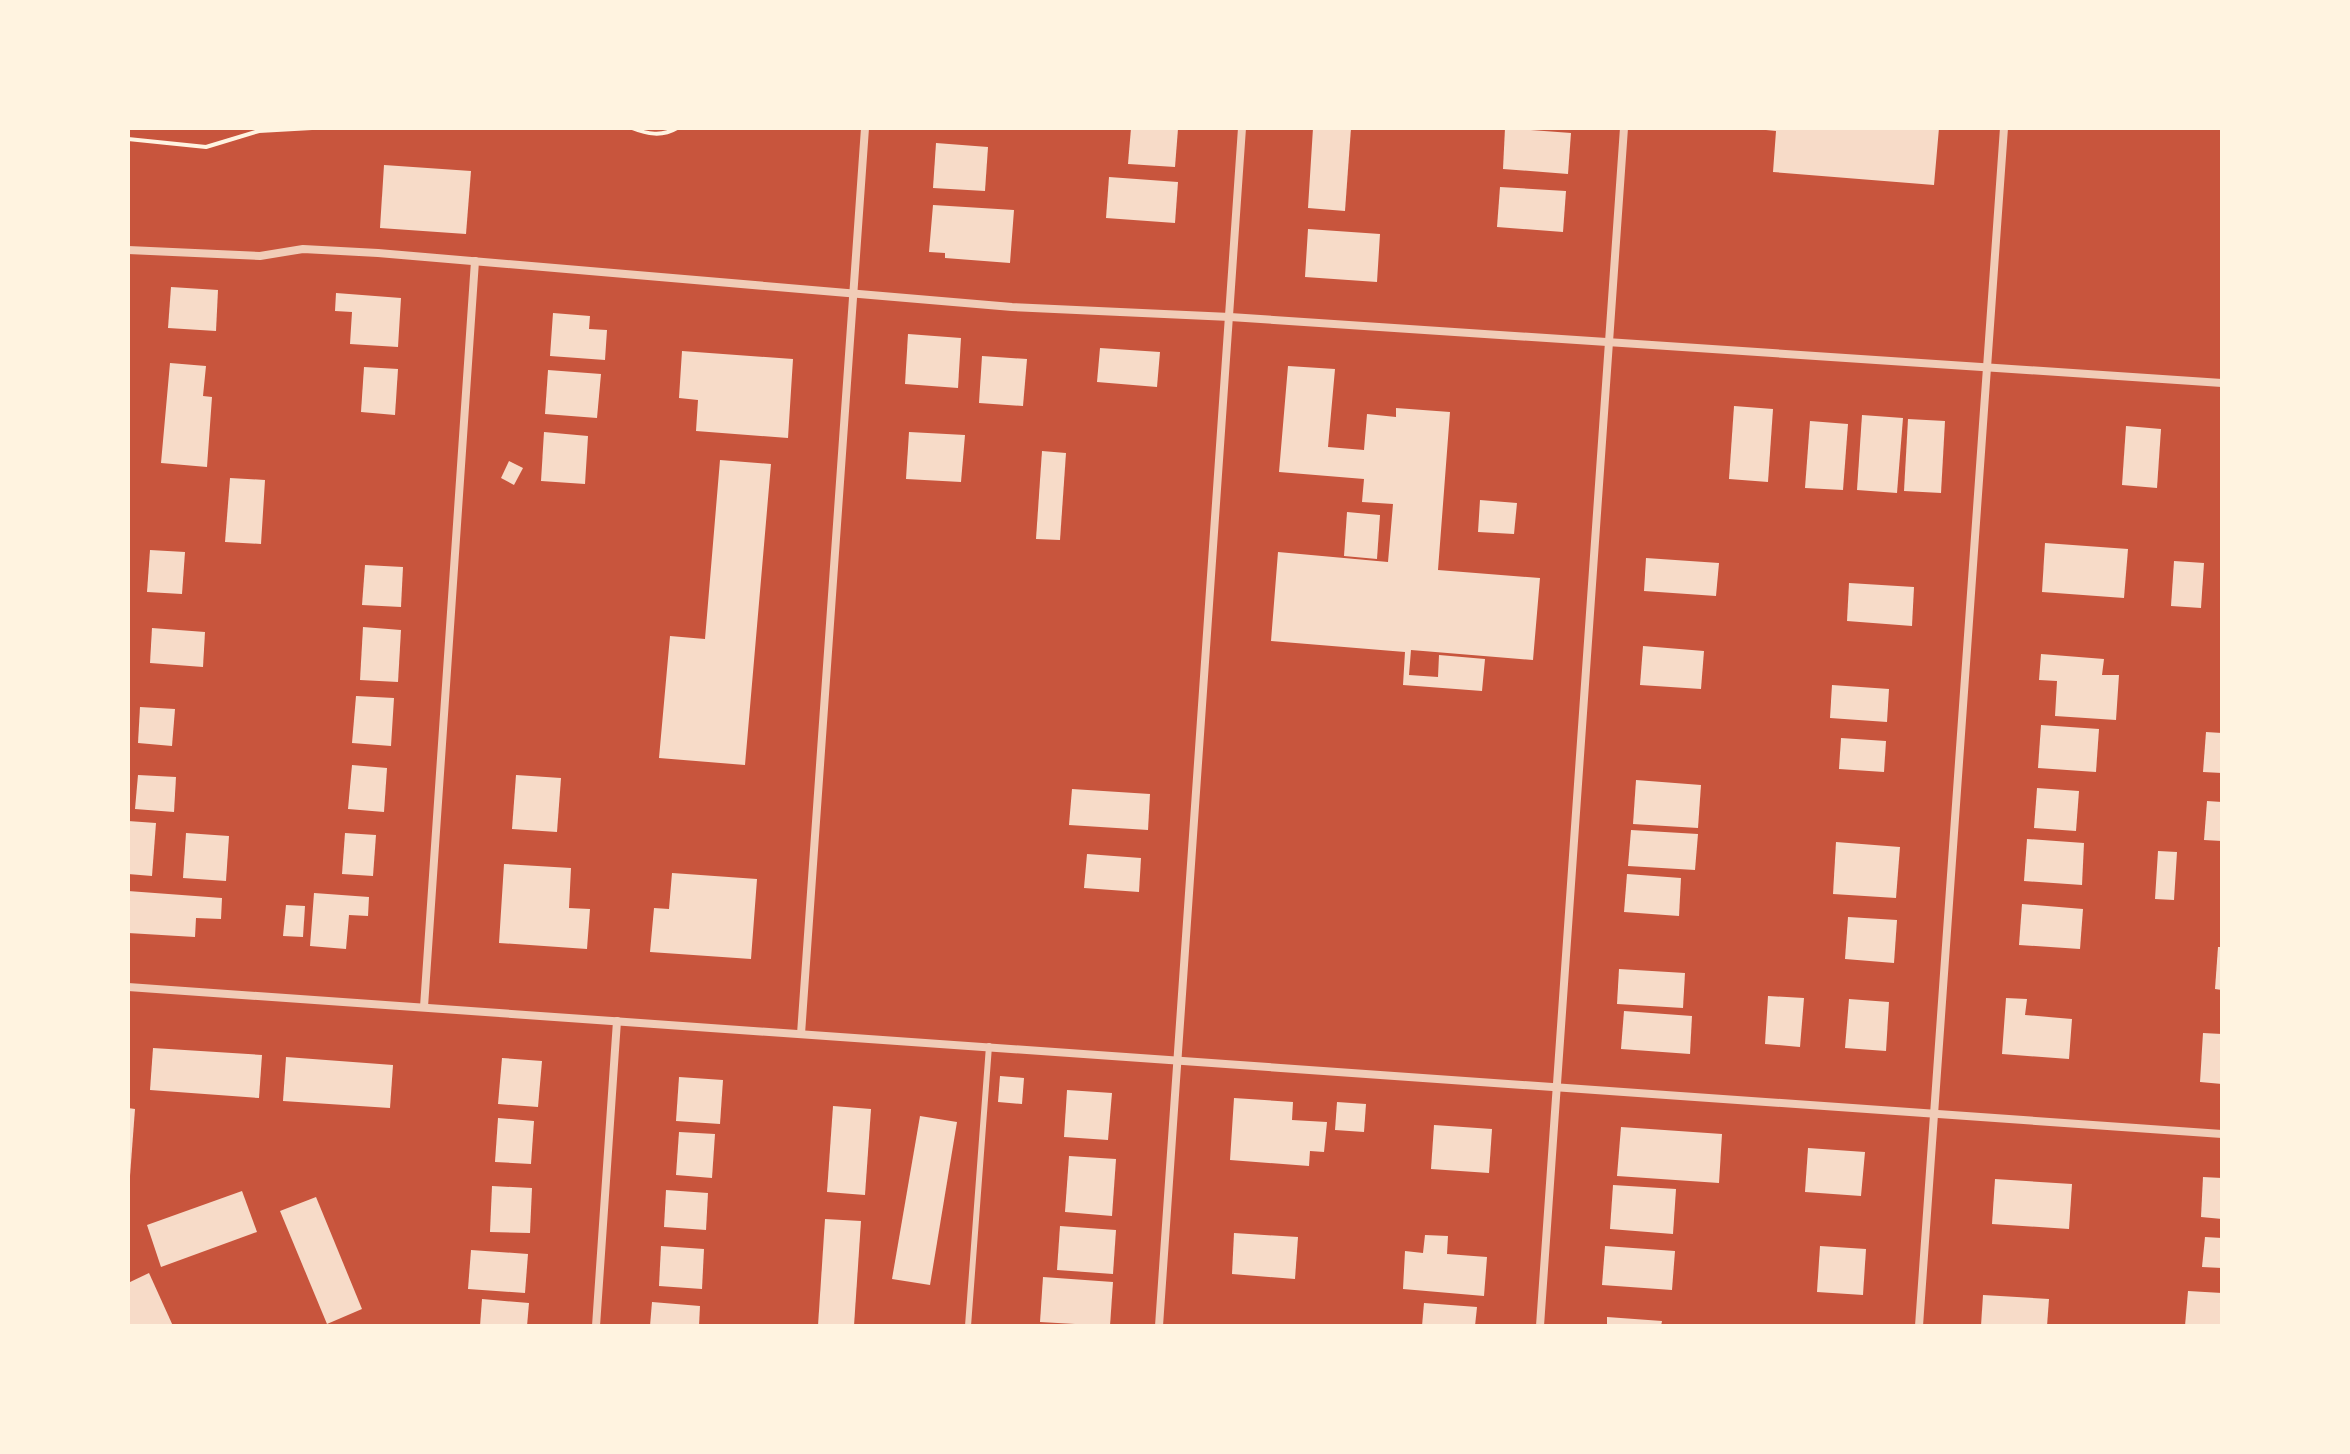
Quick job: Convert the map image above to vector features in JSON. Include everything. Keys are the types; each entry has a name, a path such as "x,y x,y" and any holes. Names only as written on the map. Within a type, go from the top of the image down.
{"street":[{"path":"801,1034 865,128"},
{"path":"1159,1326 1242,128"},
{"path":"1540,1326 1624,128"},
{"path":"1919,1326 2004,128"},
{"path":"128,250 260,256 303,249 1012,307 1230,317 2222,383"},
{"path":"424,1007 475,261"},
{"path":"130,989 1179,1059 2222,1134"},
{"path":"596,1326 617,1021"}],"lane":[{"path":"968,1326 989,1046"}],"path":[{"path":"128,139 206,147 259,131 312,128"},
{"path":"632,128 646,133 665,134 677,128"}],"building":[{"path":"1131,128 1178,129 1175,167 1128,164"},
{"path":"1313,128 1351,128 1345,211 1308,208"},
{"path":"1505,128 1571,133 1568,174 1503,169"},
{"path":"1766,128 1939,128 1934,185 1773,172 1776,131"},
{"path":"936,143 988,147 985,191 933,188"},
{"path":"384,165 471,171 466,234 380,228"},
{"path":"1109,177 1178,182 1175,223 1106,218"},
{"path":"1500,187 1566,191 1563,232 1497,227"},
{"path":"933,205 1014,210 1010,263 945,258 945,253 929,252"},
{"path":"1308,229 1380,234 1377,282 1305,277"},
{"path":"171,287 218,290 216,331 168,328"},
{"path":"336,293 401,298 398,347 350,344 352,312 335,311"},
{"path":"553,313 590,316 589,329 607,330 605,360 550,356"},
{"path":"908,334 961,338 958,388 905,384"},
{"path":"1100,348 1160,352 1157,387 1097,382"},
{"path":"682,351 793,359 788,438 696,431 698,400 679,398"},
{"path":"982,356 1027,359 1023,406 979,403"},
{"path":"170,363 206,366 203,396 212,397 207,467 161,463"},
{"path":"1288,366 1335,369 1328,447 1364,450 1367,414 1396,417 1396,408 1450,412 1438,570 1540,578 1533,660 1411,650 1409,675 1438,677 1439,655 1485,659 1482,691 1403,685 1405,652 1271,641 1278,552 1388,562 1393,504 1362,502 1364,479 1279,472"},
{"path":"364,367 398,369 395,415 361,412"},
{"path":"548,370 601,374 597,418 545,414"},
{"path":"1734,406 1773,409 1768,482 1729,479"},
{"path":"1862,415 1903,418 1897,493 1857,490"},
{"path":"1908,419 1945,421 1941,493 1904,491"},
{"path":"1810,421 1848,424 1843,490 1805,488"},
{"path":"2126,426 2161,429 2157,488 2122,485"},
{"path":"544,432 588,436 585,484 541,481"},
{"path":"909,432 965,435 961,482 906,479"},
{"path":"1042,451 1066,453 1060,540 1036,539"},
{"path":"720,460 771,464 745,765 659,758 670,636 705,639"},
{"path":"509,461 523,468 514,485 501,478"},
{"path":"230,478 265,480 261,544 225,542"},
{"path":"1480,500 1517,503 1514,534 1478,532"},
{"path":"1347,512 1380,515 1377,559 1344,556"},
{"path":"2045,543 2128,549 2124,598 2042,592"},
{"path":"150,550 185,552 182,594 147,592"},
{"path":"1646,558 1719,563 1716,596 1644,591"},
{"path":"2174,561 2204,563 2201,608 2171,606"},
{"path":"365,565 403,567 401,607 362,605"},
{"path":"1849,583 1914,587 1912,626 1847,621"},
{"path":"363,627 401,630 398,682 360,680"},
{"path":"152,628 205,632 203,667 150,663"},
{"path":"1643,646 1704,651 1701,689 1640,685"},
{"path":"2041,654 2104,659 2102,675 2119,675 2116,720 2055,716 2057,681 2039,680"},
{"path":"1832,685 1889,689 1887,722 1830,718"},
{"path":"356,696 394,698 391,746 352,743"},
{"path":"140,707 175,709 172,746 138,743"},
{"path":"2041,725 2099,729 2096,772 2038,768"},
{"path":"2206,732 2222,733 2222,773 2203,772"},
{"path":"1841,738 1886,741 1884,772 1839,769"},
{"path":"352,765 387,768 384,812 348,809"},
{"path":"138,775 176,777 174,812 135,809"},
{"path":"516,775 561,778 557,832 512,829"},
{"path":"1636,780 1701,785 1698,828 1633,824"},
{"path":"2037,788 2079,791 2076,831 2034,828"},
{"path":"1072,789 1150,794 1148,830 1069,825"},
{"path":"2207,801 2222,802 2222,841 2204,840"},
{"path":"128,821 156,823 152,876 128,874"},
{"path":"1631,830 1698,834 1695,870 1628,866"},
{"path":"186,833 229,836 226,881 183,878"},
{"path":"345,833 376,835 373,876 342,874"},
{"path":"2027,839 2084,843 2082,885 2024,881"},
{"path":"1836,842 1900,847 1896,898 1833,894"},
{"path":"2158,851 2177,852 2174,900 2155,899"},
{"path":"1087,854 1141,858 1139,892 1084,888"},
{"path":"504,864 571,868 569,908 590,909 587,949 499,943"},
{"path":"672,873 757,879 751,959 650,952 654,908 669,909"},
{"path":"1627,874 1681,878 1679,916 1624,912"},
{"path":"128,891 222,898 221,919 196,918 195,937 128,933"},
{"path":"314,893 369,897 368,916 349,915 346,949 310,946"},
{"path":"2022,904 2083,909 2080,949 2019,945"},
{"path":"286,905 305,906 303,937 283,936"},
{"path":"1848,917 1897,920 1894,963 1845,959"},
{"path":"2218,947 2222,947 2222,990 2215,989"},
{"path":"1619,969 1685,973 1683,1008 1617,1004"},
{"path":"1768,996 1804,998 1800,1047 1765,1044"},
{"path":"2006,998 2027,999 2025,1015 2072,1019 2069,1059 2002,1054"},
{"path":"1849,999 1889,1002 1886,1051 1845,1048"},
{"path":"1624,1011 1692,1016 1690,1054 1621,1049"},
{"path":"2203,1033 2222,1034 2222,1084 2200,1082"},
{"path":"153,1048 262,1055 259,1098 150,1090"},
{"path":"286,1057 393,1065 390,1108 283,1101"},
{"path":"502,1058 542,1061 538,1107 498,1104"},
{"path":"1000,1076 1024,1078 1022,1104 998,1102"},
{"path":"679,1077 723,1080 720,1124 676,1121"},
{"path":"1067,1090 1112,1093 1108,1140 1064,1137"},
{"path":"1234,1098 1293,1102 1292,1120 1327,1122 1324,1152 1310,1151 1309,1166 1230,1160"},
{"path":"1337,1102 1366,1104 1364,1132 1335,1130"},
{"path":"833,1106 871,1109 865,1195 827,1192"},
{"path":"128,1108 135,1109 130,1176 128,1176"},
{"path":"920,1116 957,1122 930,1285 892,1279"},
{"path":"498,1118 534,1121 531,1164 495,1162"},
{"path":"1434,1125 1492,1129 1489,1173 1431,1169"},
{"path":"1621,1127 1722,1134 1719,1183 1617,1176"},
{"path":"679,1132 715,1134 712,1178 676,1175"},
{"path":"1808,1148 1865,1152 1861,1196 1805,1192"},
{"path":"1069,1156 1116,1159 1112,1216 1065,1212"},
{"path":"2203,1177 2222,1178 2222,1219 2201,1217"},
{"path":"1995,1179 2072,1184 2069,1229 1992,1224"},
{"path":"1613,1185 1676,1189 1673,1234 1610,1229"},
{"path":"492,1186 532,1188 530,1233 490,1232"},
{"path":"666,1190 708,1193 706,1230 664,1227"},
{"path":"242,1191 257,1232 161,1267 147,1225"},
{"path":"316,1197 362,1309 327,1324 280,1211"},
{"path":"825,1219 861,1221 854,1326 818,1326"},
{"path":"1060,1226 1116,1230 1113,1274 1057,1270"},
{"path":"1234,1233 1298,1237 1295,1279 1232,1274"},
{"path":"1425,1235 1448,1236 1447,1254 1487,1257 1484,1296 1403,1289 1405,1251 1423,1253"},
{"path":"2205,1237 2222,1238 2222,1268 2202,1267"},
{"path":"661,1246 704,1249 702,1289 659,1286"},
{"path":"1605,1246 1675,1251 1672,1290 1602,1285"},
{"path":"1820,1246 1866,1249 1863,1295 1817,1292"},
{"path":"471,1250 528,1254 525,1293 468,1289"},
{"path":"149,1273 173,1326 129,1326 128,1283"},
{"path":"1043,1277 1113,1282 1110,1326 1040,1322"},
{"path":"2188,1291 2222,1293 2222,1326 2185,1326"},
{"path":"1983,1295 2049,1299 2047,1326 1981,1326"},
{"path":"482,1299 529,1303 527,1326 480,1326"},
{"path":"652,1302 700,1306 699,1326 650,1326"},
{"path":"1424,1303 1477,1307 1475,1326 1422,1326"},
{"path":"1607,1317 1662,1321 1661,1326 1607,1326"}]}
